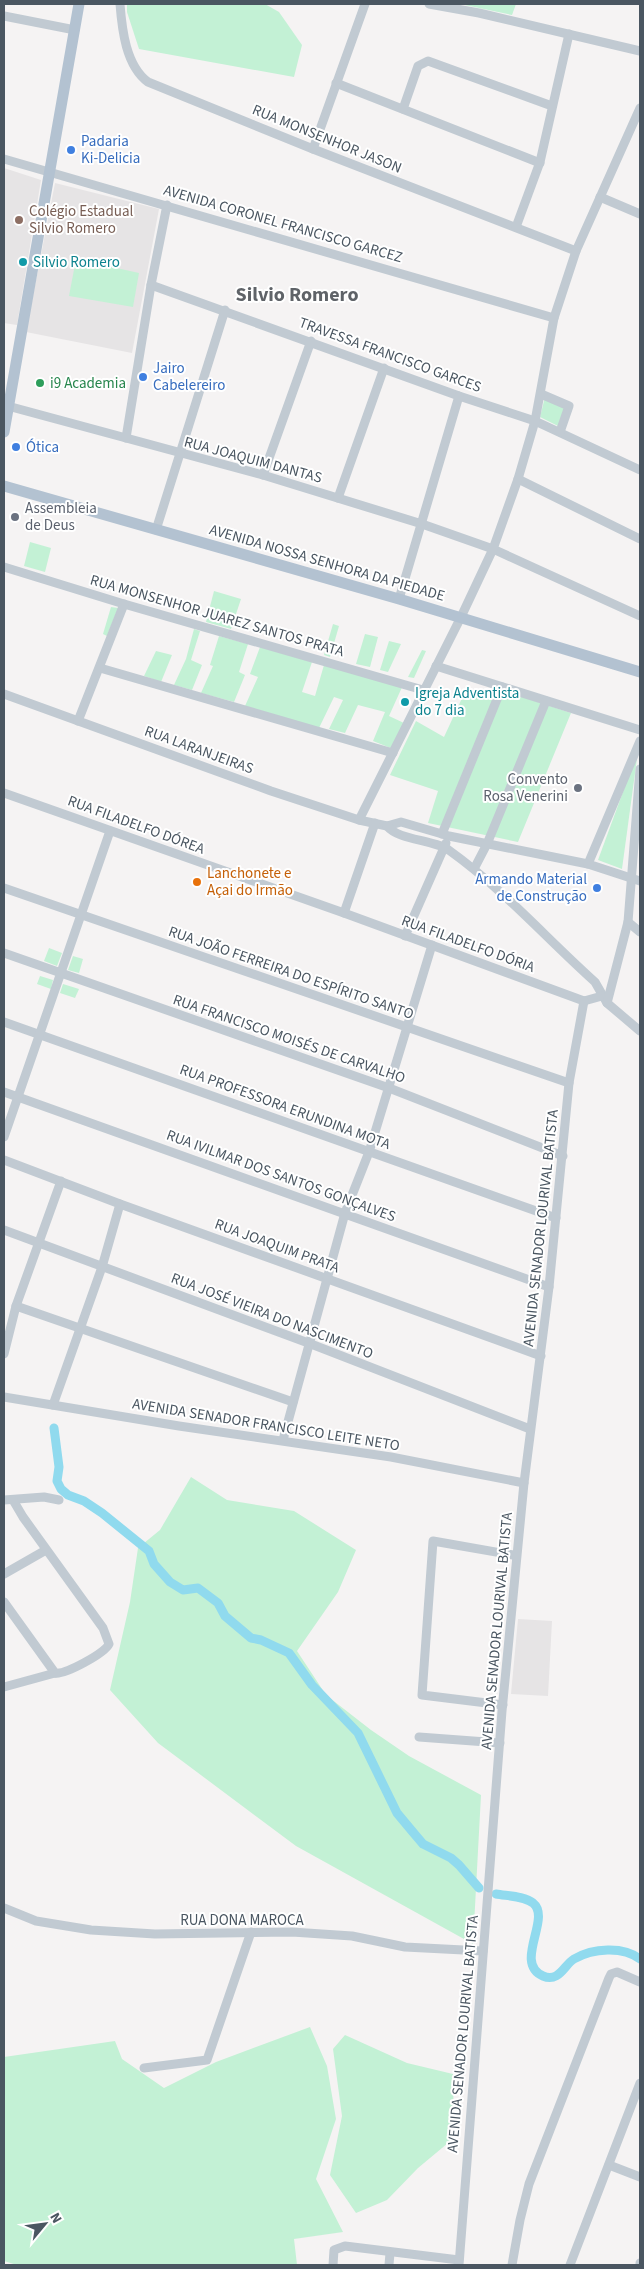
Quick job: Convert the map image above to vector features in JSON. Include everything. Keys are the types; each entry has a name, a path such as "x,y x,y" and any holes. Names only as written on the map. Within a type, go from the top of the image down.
{"main road":[{"path":"4,432 7,405 51,172 78,4"},
{"name":"AVENIDA NOSSA SENHORA DA PIEDADE","path":"4,486 461,617 640,672"}],"street":[{"name":"RUA MONSENHOR JASON","path":"120,4 132,64 138,75 148,82 312,149 576,251"},
{"path":"312,149 365,4"},
{"path":"429,4 640,51"},
{"path":"4,16 75,30"},
{"path":"516,227 540,163 569,34"},
{"path":"403,109 418,66 428,61 552,106"},
{"path":"336,82 540,163"},
{"path":"359,820 493,549 518,479 535,420 554,318 576,251 640,108"},
{"name":"AVENIDA CORONEL FRANCISCO GARCEZ","path":"4,159 554,318"},
{"path":"600,197 640,214"},
{"path":"126,438 151,285 168,205"},
{"name":"TRAVESSA FRANCISCO GARCES","path":"151,285 225,310 459,396 535,420 640,470"},
{"path":"156,530 225,310"},
{"path":"263,475 311,341"},
{"path":"338,498 384,368"},
{"path":"541,394 569,406 560,432"},
{"path":"399,599 459,396"},
{"name":"RUA JOAQUIM DANTAS","path":"7,405 180,454 263,475 422,524 493,549 640,616"},
{"path":"518,479 640,539"},
{"name":"RUA MONSENHOR JUAREZ SANTOS PRATA","path":"4,567 124,604 423,690"},
{"path":"78,721 124,604"},
{"path":"436,666 640,730"},
{"path":"100,668 393,753"},
{"path":"405,936 444,847 446,835 502,687"},
{"name":"RUA LARANJEIRAS","path":"4,694 271,791 359,820 388,826 394,832 444,847 474,868 595,982 604,999 640,1031"},
{"path":"474,868 486,844 546,701"},
{"path":"588,864 640,743"},
{"path":"584,1001 604,999 628,922 636,879 640,769"},
{"name":"RUA FILADELFO DÓREA","path":"4,793 344,913"},
{"name":"RUA LARANJEIRAS","path":"388,826 401,822 486,844 588,864 636,879"},
{"path":"344,913 376,823"},
{"path":"4,1137 110,831"},
{"name":"RUA JOÃO FERREIRA DO ESPÍRITO SANTO","path":"4,888 569,1083"},
{"name":"RUA FILADELFO DÓRIA","path":"344,913 584,1001"},
{"path":"628,922 640,932"},
{"path":"283,1440 311,1344 345,1213 369,1152 432,945"},
{"name":"RUA FRANCISCO MOISÉS DE CARVALHO","path":"4,953 389,1088 563,1156"},
{"name":"AVENIDA SENADOR LOURIVAL BATISTA","path":"459,2262 503,1704 524,1483 530,1429 542,1356 569,1083 584,1001"},
{"name":"RUA PROFESSORA ERUNDINA MOTA","path":"4,1022 556,1218"},
{"name":"RUA IVILMAR DOS SANTOS GONÇALVES","path":"4,1092 549,1287"},
{"name":"RUA JOAQUIM PRATA","path":"4,1160 120,1204 542,1356"},
{"path":"4,1354 16,1306 61,1181"},
{"path":"53,1405 79,1327 102,1267 120,1204"},
{"name":"RUA JOSÉ VIEIRA DO NASCIMENTO","path":"4,1230 311,1344 530,1429"},
{"path":"16,1306 293,1402"},
{"name":"AVENIDA SENADOR FRANCISCO LEITE NETO","path":"4,1397 391,1457 524,1483"},
{"path":"8,1500 44,1497 59,1500"},
{"path":"4,1687 57,1673 104,1651 109,1644 103,1628 8,1500"},
{"path":"503,1704 422,1695 433,1541 513,1555"},
{"path":"4,1574 46,1550"},
{"path":"4,1602 57,1673"},
{"path":"419,1738 500,1742"},
{"name":"RUA DONA MAROCA","path":"4,1908 36,1921 91,1930 155,1934 292,1932 352,1936 405,1947 483,1951"},
{"path":"144,2068 207,2060 251,1932"},
{"path":"512,2265 529,2184 609,1978 611,1974 617,1972 640,1982"},
{"path":"570,2265 640,2083"},
{"path":"609,2165 640,2177"},
{"path":"333,2265 333,2255 338,2247 459,2262"},
{"path":"389,2265 390,2253"}],"shaded area":[{"name":"Colégio Estadual Silvio Romero","path":"4,168 41,180 17,325 4,323"},
{"path":"55,183 159,209 132,353 26,332"},
{"path":"518,1619 552,1621 548,1696 511,1694"}],"green space":[{"path":"127,4 265,4 279,12 302,45 294,77 139,49 127,12"},
{"path":"460,4 516,4 512,15"},
{"path":"76,259 139,273 133,307 69,296"},
{"path":"545,397 566,408 560,427 540,417"},
{"path":"30,542 51,548 45,572 24,566"},
{"path":"214,591 241,599 231,629 206,622"},
{"path":"111,607 118,608 107,636 103,634"},
{"path":"333,624 339,626 330,657 324,655"},
{"path":"194,629 200,631 191,660 202,665 192,690 174,685 186,659"},
{"path":"365,634 378,637 370,667 356,664"},
{"path":"219,636 248,644 239,672 245,675 234,702 201,693 213,666 210,665"},
{"path":"389,641 401,644 388,672 380,670"},
{"path":"260,647 312,662 302,692 315,696 324,665 403,685 389,716 404,723 393,749 373,741 385,712 358,705 345,733 329,729 343,700 334,697 319,728 245,706 258,677 250,674"},
{"path":"422,650 426,651 414,678 408,677"},
{"path":"156,651 172,655 161,682 144,676"},
{"path":"504,691 571,713 518,842 428,823 438,791 390,775 416,721 444,737 463,696 471,693 500,701"},
{"path":"638,751 622,869 598,860"},
{"path":"49,948 62,953 57,966 44,961"},
{"path":"73,956 83,959 79,973 68,970"},
{"path":"40,976 53,980 51,989 37,984"},
{"path":"63,984 79,989 75,998 60,993"},
{"path":"191,1477 227,1500 294,1511 356,1550 338,1592 297,1651 326,1695 371,1730 409,1756 481,1795 473,1944 296,1846 158,1743 110,1690 130,1602 138,1548 160,1530"},
{"path":"310,2027 327,2066 336,2119 316,2179 343,2232 294,2239 297,2265 17,2265 4,2261 4,2057 115,2041 122,2059 164,2088 216,2062"},
{"path":"345,2035 407,2063 453,2074 454,2138 418,2168 387,2200 356,2213 330,2175 342,2116 333,2049"}],"waterway":[{"path":"54,1428 59,1467 57,1481 61,1489 68,1495 84,1501 102,1513 149,1551 154,1564 170,1582 183,1590 198,1588 218,1603 225,1616 251,1638 261,1640 289,1653 312,1685 358,1733 397,1813 423,1844 451,1858 479,1888"},
{"path":"496,1894 525,1899 533,1903 538,1910 537,1929 531,1961 535,1970 543,1976 553,1977 574,1959 599,1951 617,1950 640,1959"}],"place":[{"name":"Padaria Ki-Delicia","path":"71,150"},
{"name":"Colégio Estadual Silvio Romero","path":"19,220"},
{"name":"Silvio Romero","path":"23,262"},
{"name":"Jairo Cabelereiro","path":"143,377"},
{"name":"i9 Academia","path":"40,383"},
{"name":"Ótica","path":"16,447"},
{"name":"Assembleia de Deus","path":"15,517"},
{"name":"Igreja Adventista do 7 dia","path":"405,702"},
{"name":"Convento Rosa Venerini","path":"578,788"},
{"name":"Lanchonete e Açai do Irmão","path":"197,882"},
{"name":"Armando Material de Construção","path":"597,888"}],"district":[{"name":"Silvio Romero","path":"297,295"}]}
